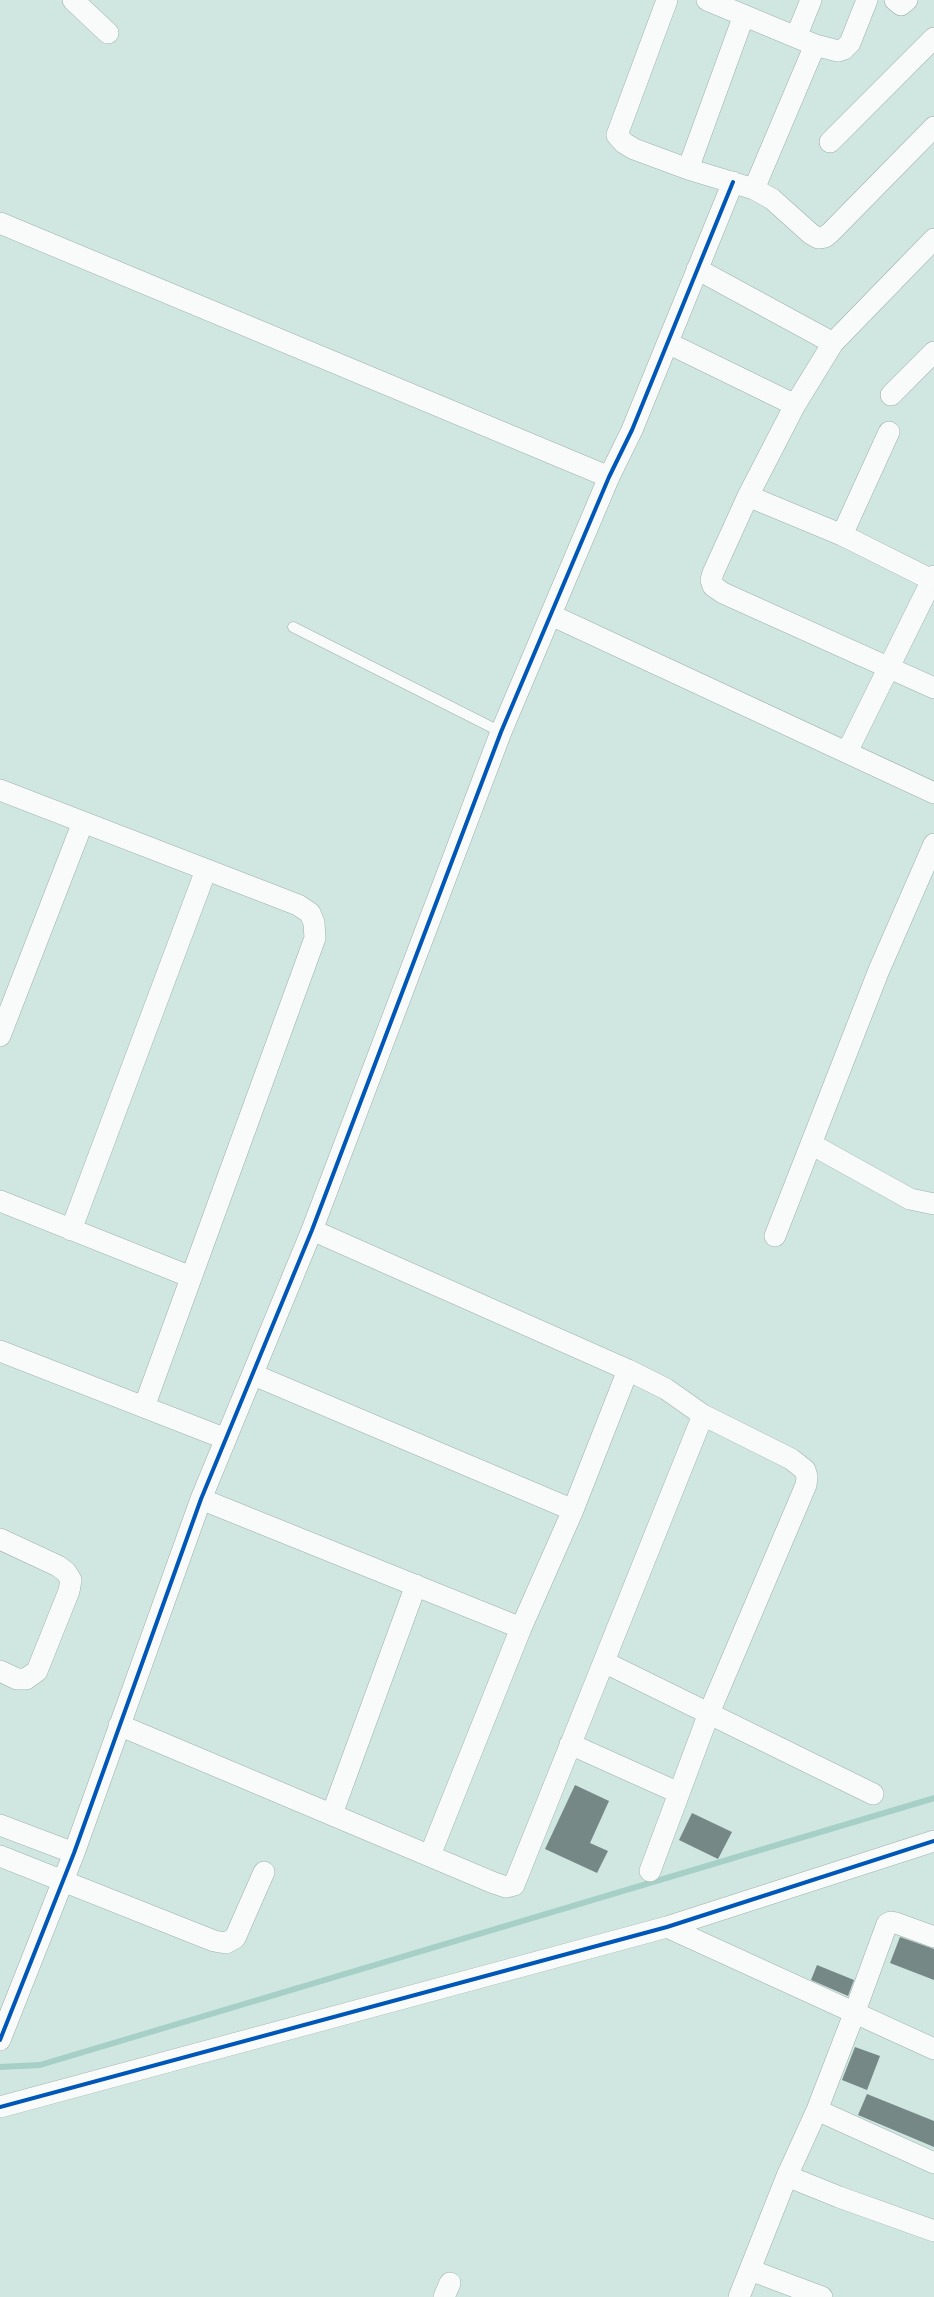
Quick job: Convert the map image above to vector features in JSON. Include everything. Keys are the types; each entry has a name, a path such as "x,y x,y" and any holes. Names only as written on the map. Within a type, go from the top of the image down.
{"street":[{"path":"73,0 108,33"},
{"path":"667,0 617,135 624,143 634,148 688,169 754,188 772,199 810,234 818,238 825,237 934,127"},
{"path":"706,0 815,45 831,50 844,49 850,43 867,0"},
{"path":"796,37 811,0"},
{"path":"895,0 901,5 907,0"},
{"path":"688,169 744,15"},
{"path":"830,142 934,38"},
{"path":"754,188 815,45"},
{"path":"1,2034 74,1853 201,1499 254,1375 312,1230 501,732 609,477 632,430 733,182"},
{"path":"0,223 609,477"},
{"path":"934,239 833,343 795,405 748,496 713,572 711,580 713,586 723,593 934,688"},
{"path":"698,269 833,343"},
{"path":"668,343 795,405"},
{"path":"890,395 934,352"},
{"path":"842,535 889,432"},
{"path":"748,496 842,535 933,578 847,752"},
{"path":"551,615 934,793"},
{"path":"0,790 298,905 310,913 314,923 315,938 144,1407"},
{"path":"0,1036 83,822"},
{"path":"775,1236 879,970 934,844"},
{"path":"71,1230 206,870"},
{"path":"811,1144 910,1199 934,1204"},
{"path":"0,1201 191,1277"},
{"path":"312,1230 628,1370 666,1390 703,1415 791,1459 806,1470 807,1478 709,1713 650,1870"},
{"path":"0,1351 226,1439"},
{"path":"430,1855 521,1628 573,1510 628,1370"},
{"path":"254,1375 573,1510"},
{"path":"119,1725 494,1883 506,1887 514,1885 703,1415"},
{"path":"201,1499 521,1628"},
{"path":"0,1539 58,1566 66,1572 71,1580 70,1591 37,1671 26,1679 17,1679 0,1671"},
{"path":"332,1814 416,1585"},
{"path":"604,1662 873,1794"},
{"path":"570,1744 679,1793"},
{"path":"0,1825 74,1853"},
{"path":"0,2107 667,1927 934,1841"},
{"path":"0,1856 214,1941 226,1943 235,1938 264,1872"},
{"path":"740,2297 787,2176 816,2110 854,2014 887,1924 896,1922 934,1937"},
{"path":"667,1927 854,2014 934,2049"},
{"path":"816,2110 934,2163"},
{"path":"787,2176 839,2198 934,2231"},
{"path":"750,2270 822,2297"}],"lane":[{"path":"293,627 501,732"}],"building":[{"path":"575,1785 609,1801 590,1843 608,1851 597,1873 545,1849"},
{"path":"692,1813 732,1832 718,1859 679,1840"},
{"path":"900,1937 934,1949 934,1980 890,1963"},
{"path":"817,1965 854,1980 848,1996 811,1980"},
{"path":"855,2047 880,2056 867,2090 842,2080"},
{"path":"867,2094 934,2121 934,2147 858,2115"}],"waterway":[{"path":"0,2067 40,2065 934,1798"}],"cycle path":[{"path":"0,2040 74,1853 201,1499 312,1230 501,732 609,477 632,430 733,182"},
{"path":"0,2107 667,1927 934,1841"}]}
